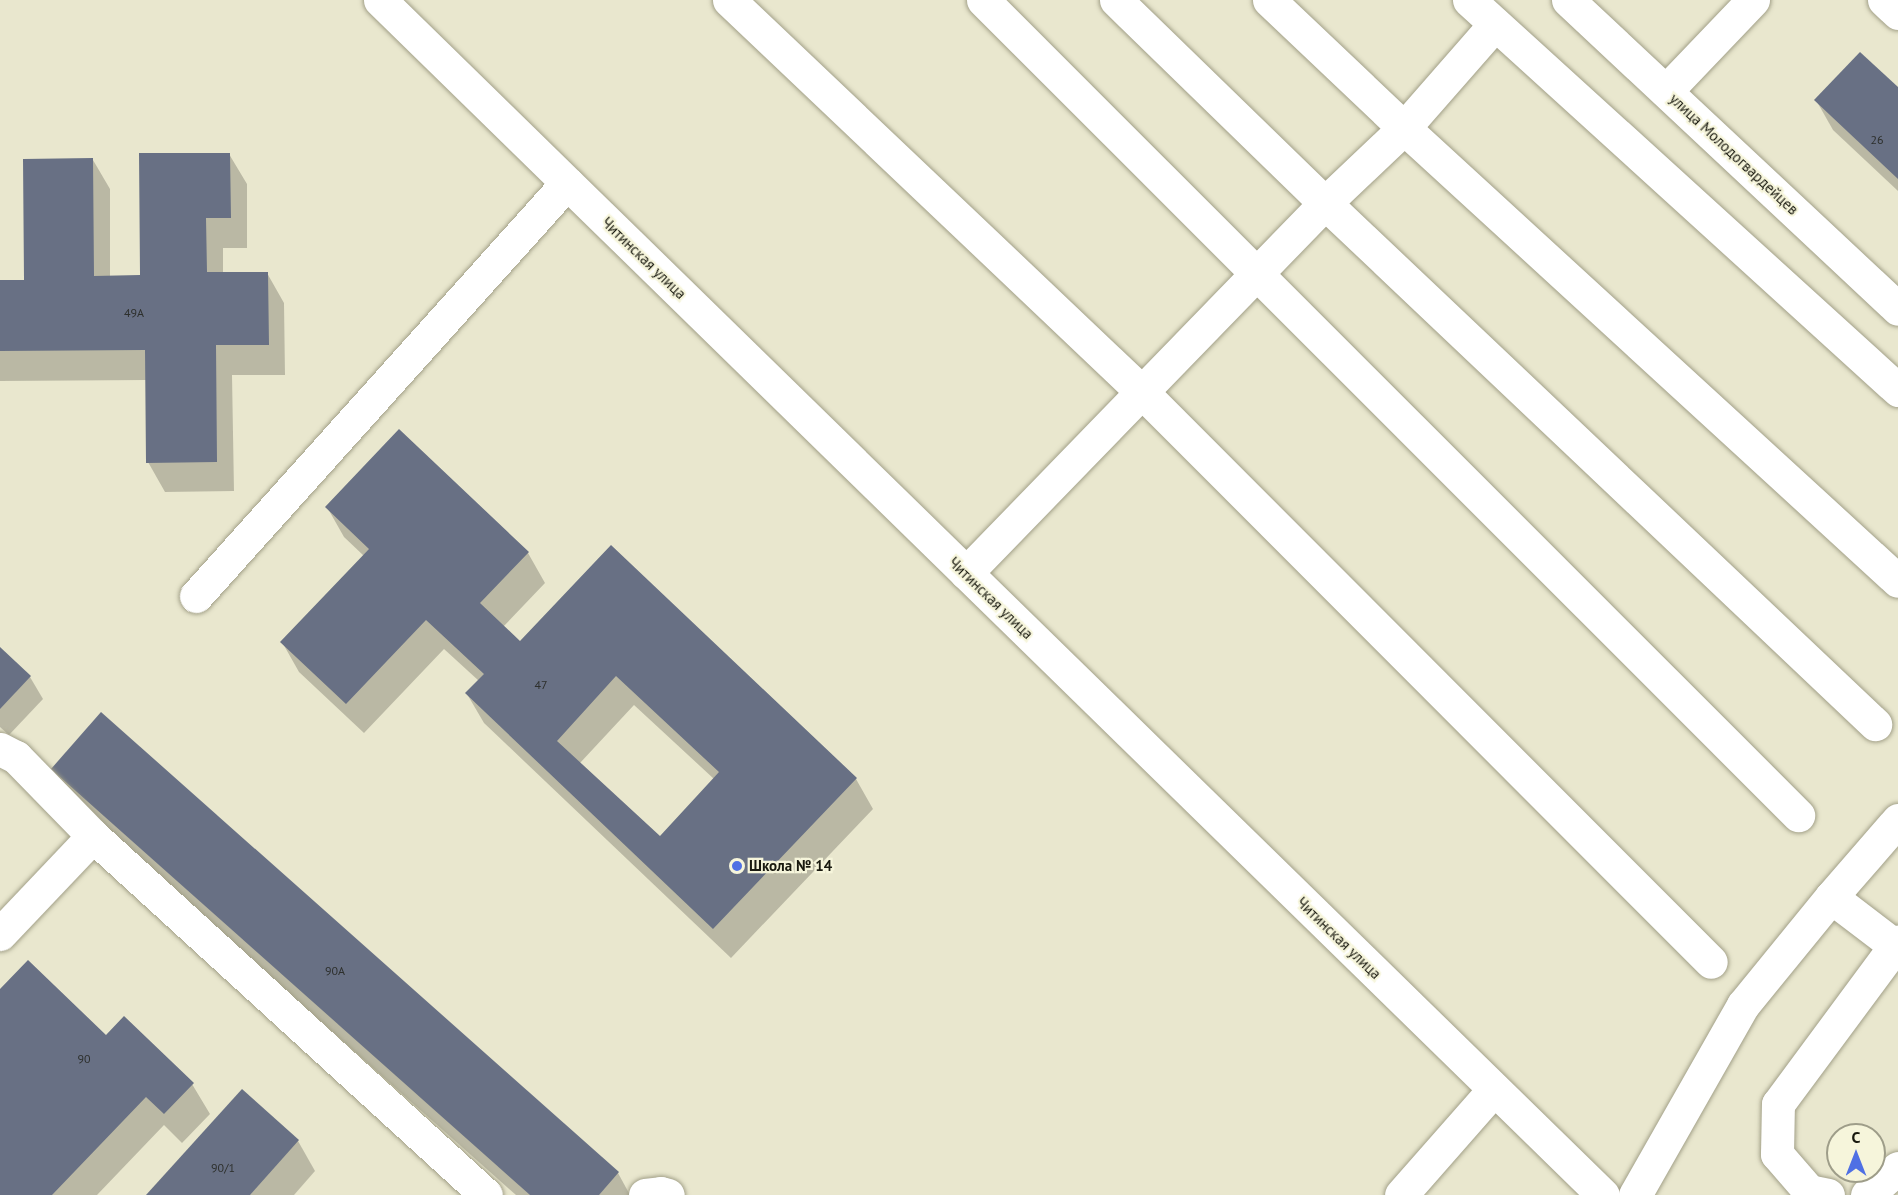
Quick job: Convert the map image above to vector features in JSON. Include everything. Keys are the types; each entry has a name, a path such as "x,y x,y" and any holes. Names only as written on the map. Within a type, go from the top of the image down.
{"street":[{"name":"Читинская улица","path":"380,0 1603,1195"},
{"path":"729,0 1142,392 1711,962"},
{"path":"983,0 1258,272 1798,815"},
{"path":"1116,0 1325,203 1875,724"},
{"path":"1269,0 1404,128 1898,581"},
{"path":"1469,0 1898,390"},
{"name":"улица Молодогвардейцев","path":"1568,0 1898,309"},
{"path":"1666,91 1753,0"},
{"path":"1884,0 1898,13"},
{"path":"966,573 1325,203 1404,128 1495,24"},
{"path":"196,596 567,183"},
{"path":"0,749 16,757 93,836 486,1195"},
{"path":"1635,1195 1743,1005 1831,897 1898,820"},
{"path":"0,934 93,836"},
{"path":"1828,1195 1809,1191 1777,1154 1778,1104 1896,943 1831,897"},
{"path":"1401,1195 1494,1089"},
{"path":"1867,1195 1898,1168"},
{"path":"645,1195 662,1193 668,1195"}],"building":[{"path":"1860,52 1898,87 1898,179 1814,100"},
{"path":"139,153 230,153 231,218 206,218 207,272 268,272 269,345 216,345 217,462 146,463 145,350 0,351 0,280 24,280 23,159 93,158 94,276 140,275"},
{"path":"399,429 529,552 480,603 520,641 611,545 857,778 713,929 465,693 484,674 426,620 346,704 280,642 369,549 325,507","holes":["616,676 719,772 660,836 557,741"]},
{"path":"0,647 31,676 0,709"},
{"path":"101,712 619,1172 599,1195 530,1195 51,769"},
{"path":"28,960 106,1035 124,1016 194,1083 164,1114 146,1097 52,1195 0,1195 0,989"},
{"path":"242,1089 299,1140 250,1195 146,1195"}],"place":[{"name":"Школа № 14","path":"737,866"}]}
